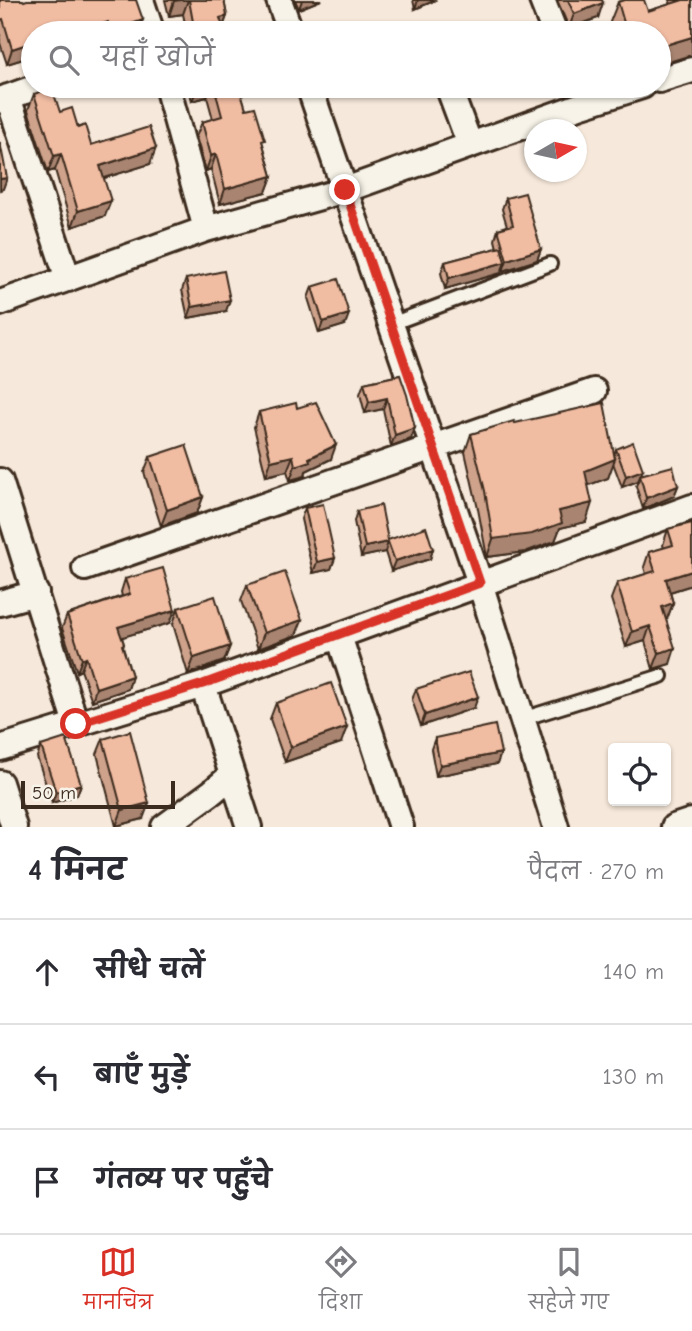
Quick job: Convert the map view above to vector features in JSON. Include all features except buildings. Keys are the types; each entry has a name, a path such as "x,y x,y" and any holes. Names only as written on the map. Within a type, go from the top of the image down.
{"street":[{"path":"141,0 148,21"},
{"path":"279,0 287,21"},
{"path":"542,0 550,21"},
{"path":"671,76 692,70"},
{"path":"21,92 4,98 68,279"},
{"path":"170,98 206,229"},
{"path":"313,98 480,583 556,827"},
{"path":"452,98 470,145"},
{"path":"0,303 206,229 345,190 470,145 572,98"},
{"path":"85,568 594,391"},
{"path":"0,481 76,724"},
{"path":"0,748 203,684 692,507"},
{"path":"0,603 36,593"},
{"path":"339,636 401,827"},
{"path":"203,684 249,827"},
{"path":"164,827 232,775"},
{"path":"0,783 14,827"},
{"path":"674,827 692,821"}],"lane":[{"path":"391,324 550,264"},
{"path":"522,719 661,676"}],"route":[{"path":"76,724 203,684 480,583 345,190"}]}
